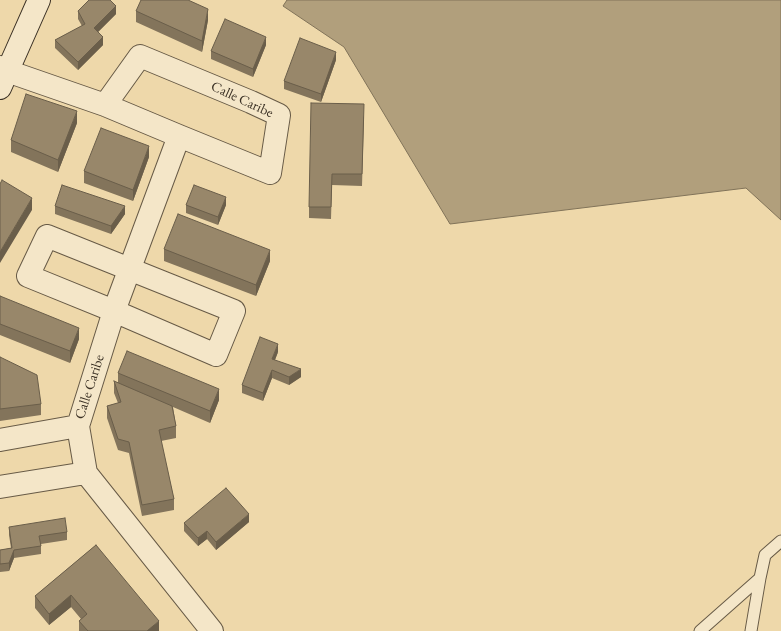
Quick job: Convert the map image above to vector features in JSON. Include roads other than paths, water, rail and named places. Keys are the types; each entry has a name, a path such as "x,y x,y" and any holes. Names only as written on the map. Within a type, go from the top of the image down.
{"street":[{"path":"2,75 39,0"},
{"name":"Calle Caribe","path":"2,75 105,105 270,173 279,115 140,56 105,105"},
{"name":"Calle Caribe","path":"179,136 114,311 78,426 86,473 212,631"},
{"path":"47,236 234,311 216,355 114,311 28,276 47,236"},
{"path":"0,440 78,426"},
{"path":"0,486 86,473"}],"lane":[{"path":"751,631 765,555 781,541"},
{"path":"700,631 760,578"}]}
